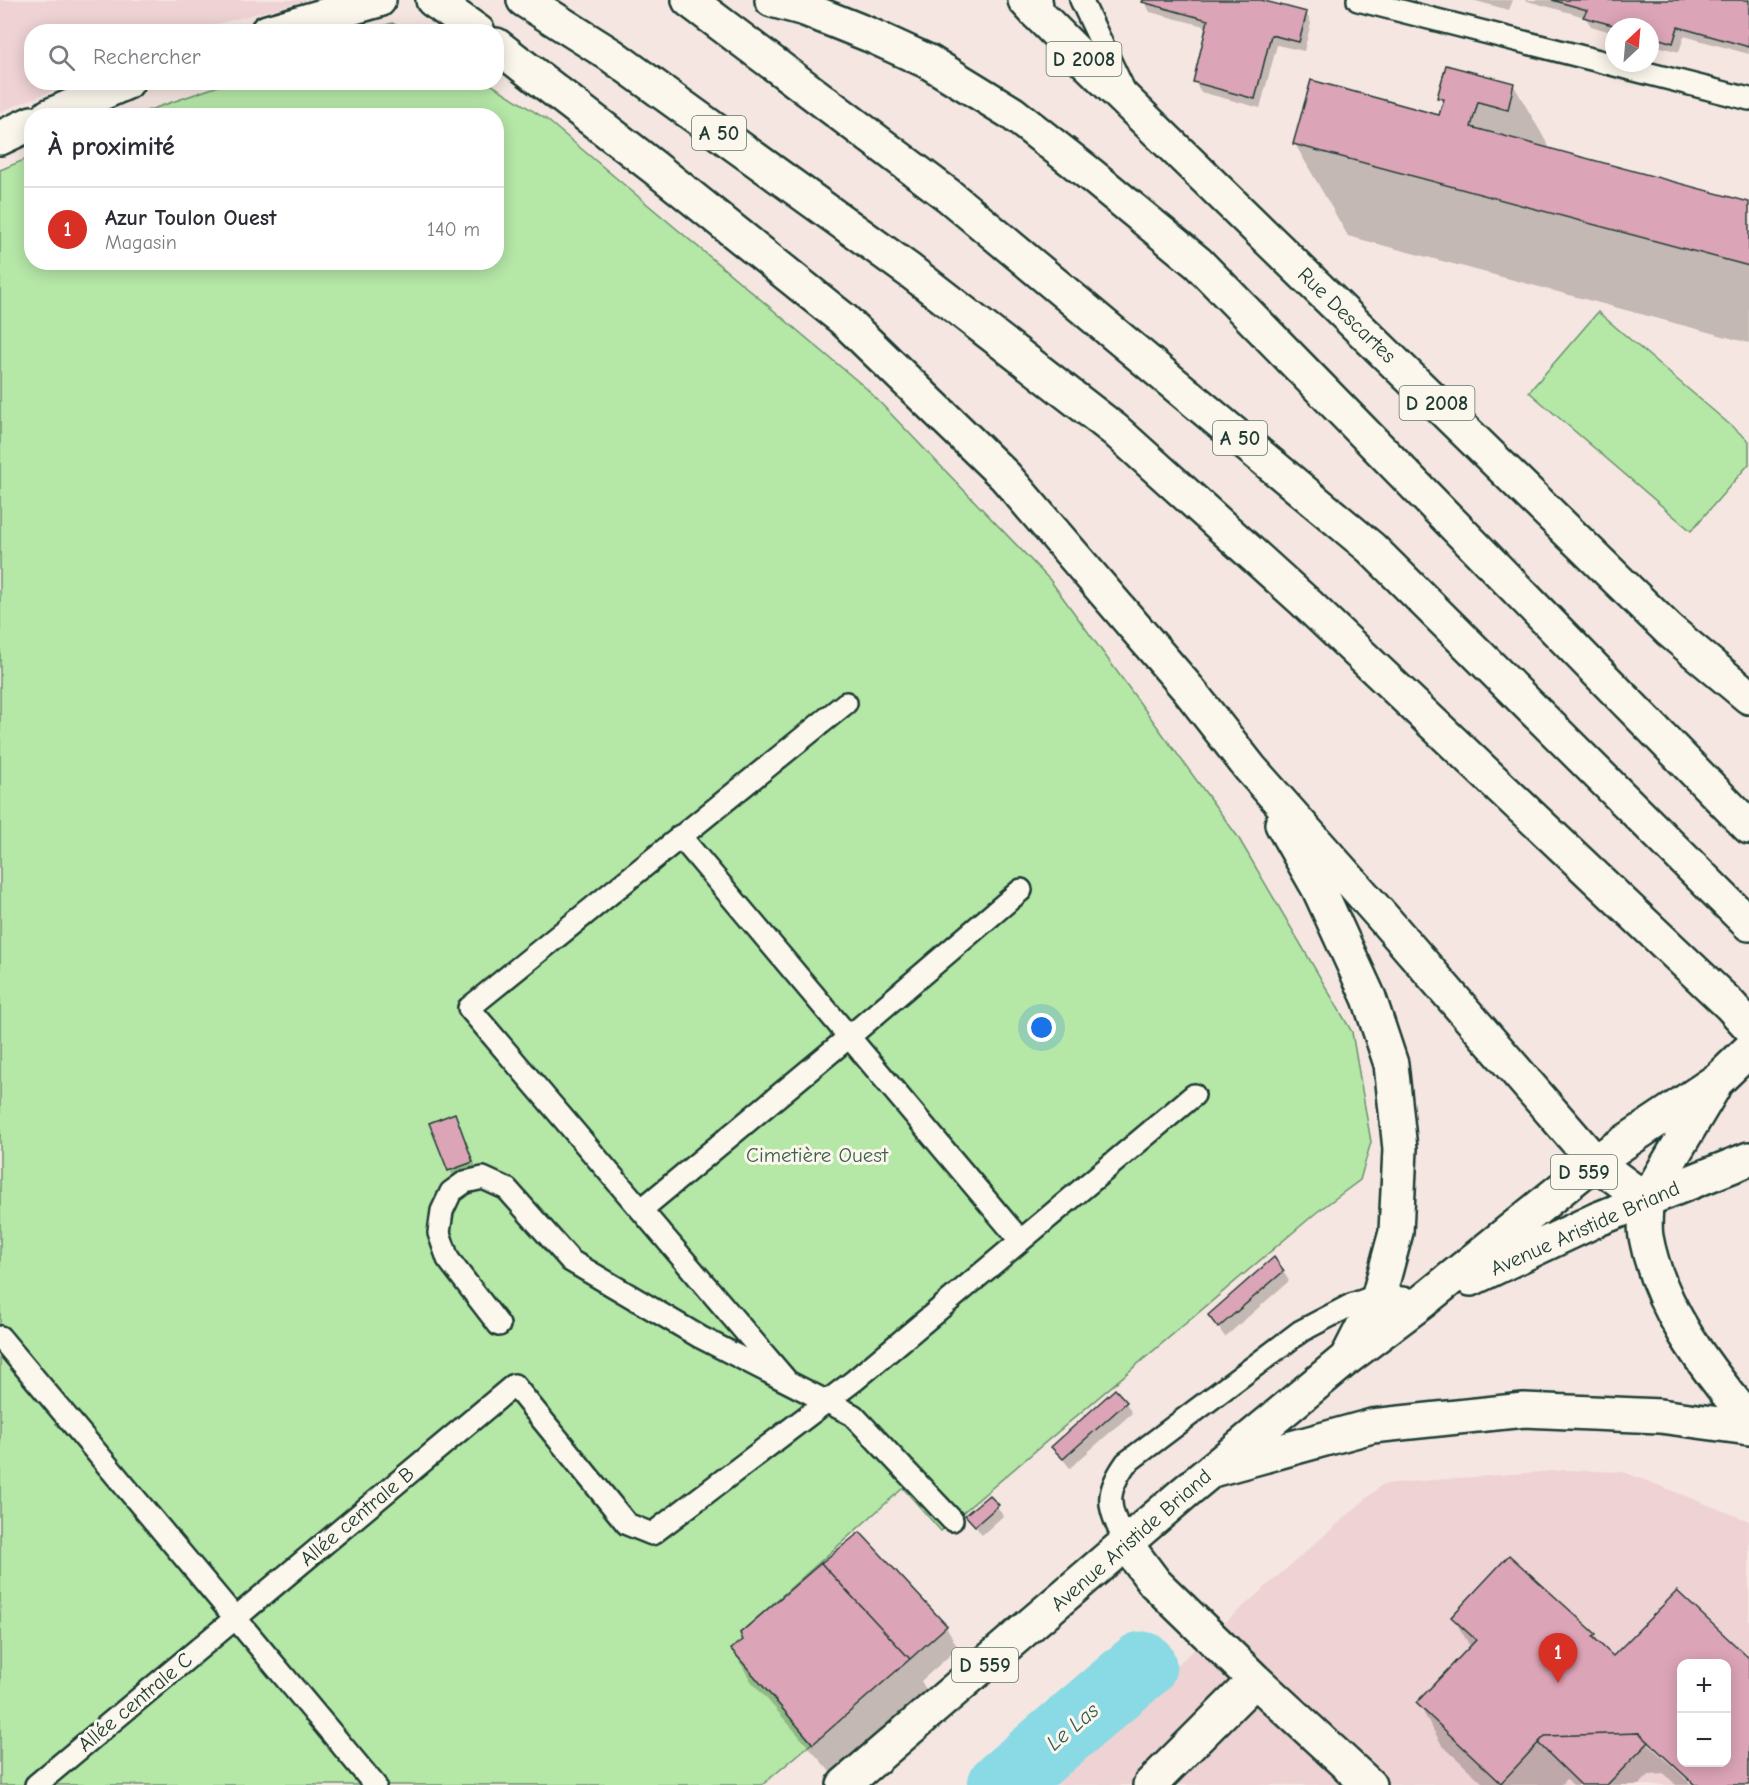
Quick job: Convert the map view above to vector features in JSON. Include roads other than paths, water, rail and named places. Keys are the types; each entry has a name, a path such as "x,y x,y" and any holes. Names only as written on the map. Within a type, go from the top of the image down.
{"main road":[{"path":"295,24 379,0"},
{"path":"433,0 467,24"},
{"name":"A 50","path":"524,0 611,55 901,264 1115,430 1303,600 1739,1016"},
{"name":"A 50","path":"689,0 948,195 1371,548 1749,924"},
{"path":"772,0 805,9 929,62 1012,113 1198,263 1749,827"},
{"name":"Rue Descartes","path":"1032,4 1131,104 1669,630 1749,697"},
{"path":"504,51 655,168 843,319 1005,476 1189,690 1250,768 1595,1162 1646,1200"},
{"path":"67,108 109,90"},
{"path":"0,138 24,127"},
{"path":"1250,768 1319,889 1369,998 1390,1064 1400,1149 1396,1232 1379,1295 1347,1358"},
{"name":"Avenue Aristide Briand","path":"844,1785 1125,1543 1347,1358 1423,1301 1595,1162 1719,1079 1749,1050"},
{"path":"1719,1079 1646,1200 1645,1234 1655,1273 1683,1332 1720,1386 1749,1420"},
{"name":"Avenue Aristide Briand","path":"1423,1301 1598,1219 1749,1159"},
{"path":"1212,1470 1372,1426 1524,1410 1660,1416 1749,1428"},
{"path":"1125,1543 1155,1583 1255,1680 1369,1785"},
{"path":"1150,1785 1255,1680"}],"lane":[{"path":"1081,0 1131,104"},
{"path":"1361,0 1749,99"},
{"path":"787,1381 469,1008 846,704"},
{"path":"680,836 1020,1240"},
{"path":"641,1210 1021,891"},
{"path":"826,1401 855,1380 1194,1095"},
{"path":"499,1325 448,1259 440,1233 442,1211 451,1192 465,1182 483,1178 507,1189 571,1261 700,1336 853,1415 952,1520"},
{"path":"1125,1543 1110,1509 1113,1482 1126,1463 1301,1331 1351,1305 1379,1295 1423,1301"},
{"path":"0,1337 375,1785"},
{"name":"Allée centrale B","path":"235,1618 514,1385 627,1524 652,1534 826,1401"},
{"name":"Allée centrale C","path":"36,1785 235,1618"}],"water":[{"path":"1122,1647 1147,1682 1113,1724 1058,1763 1039,1785 979,1785 1054,1709 1072,1698"}],"waterway":[{"name":"Le Las","path":"1002,1785 1142,1666"}],"place":[{"name":"Azur Toulon Ouest","path":"1558,1683"}],"park label":[{"name":"Cimetière Ouest","path":"817,1155"}]}
